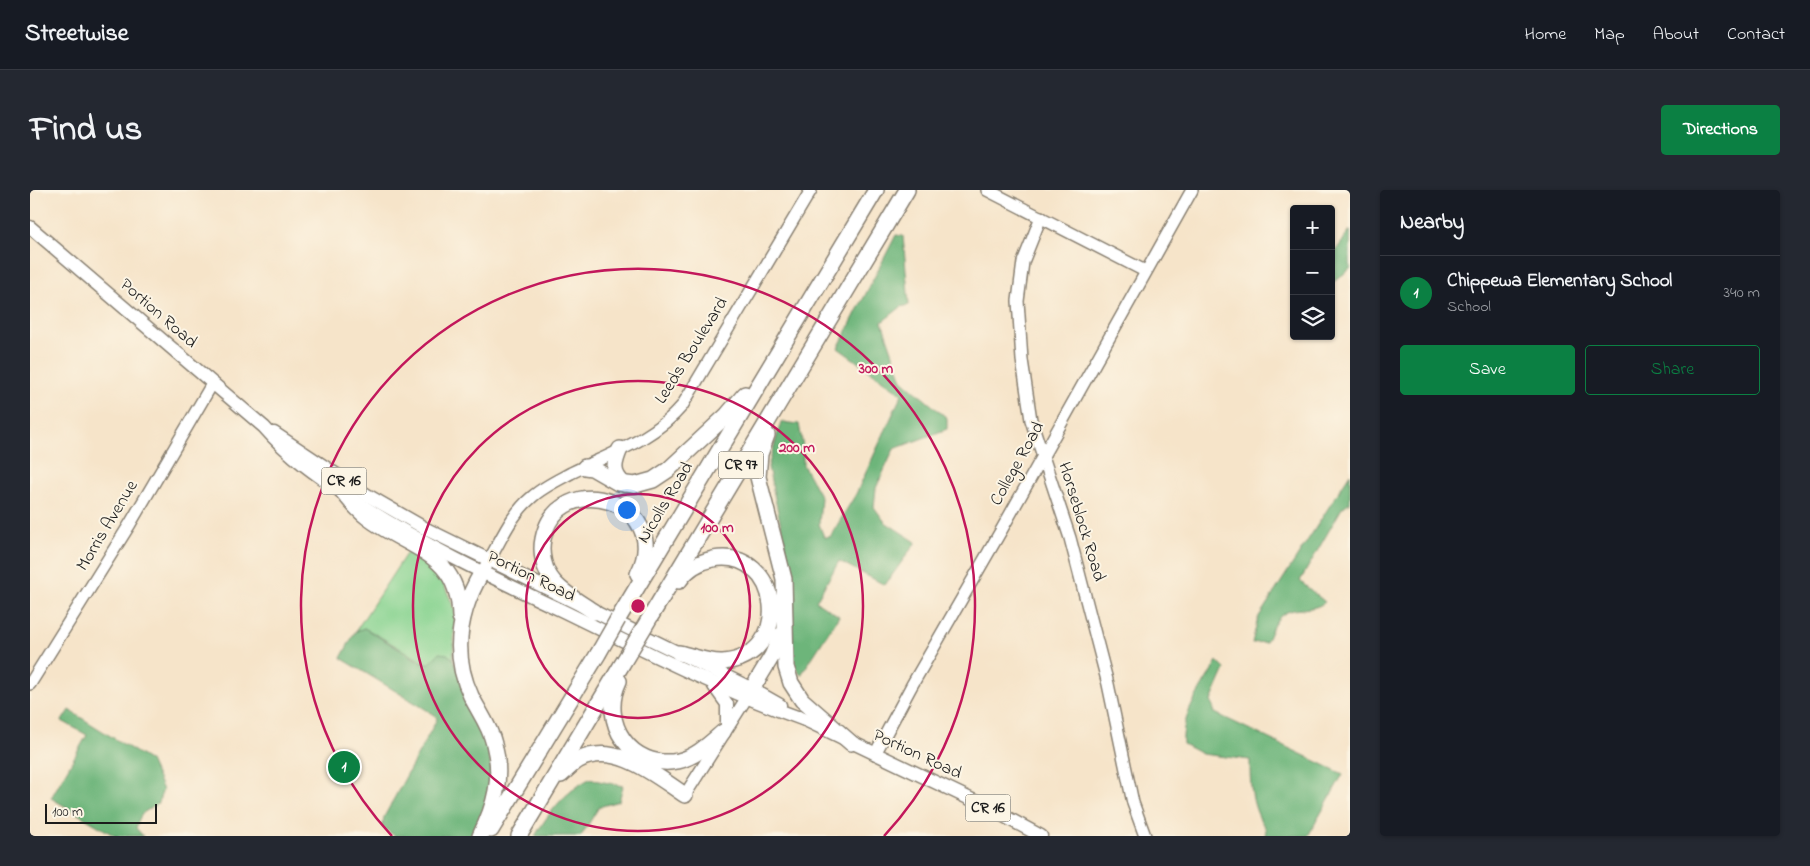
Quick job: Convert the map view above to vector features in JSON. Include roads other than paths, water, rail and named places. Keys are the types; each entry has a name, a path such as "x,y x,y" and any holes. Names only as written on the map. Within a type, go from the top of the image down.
{"highway":[{"path":"840,252 854,217 870,190"},
{"name":"Nicolls Road","path":"627,602 876,190"},
{"name":"CR 97","path":"623,666 636,640 907,190"},
{"path":"882,231 914,190"},
{"path":"827,324 812,360 768,434 759,461 760,491 778,549 784,579 786,668 795,690 815,712 851,743"},
{"path":"585,467 592,468 612,481 624,484 647,482 668,470 738,403 765,364 791,332"},
{"path":"620,449 614,467 617,477 624,484"},
{"path":"343,492 368,518 426,552 445,566 456,589 460,623 460,656 464,676 490,733 498,763 497,792 480,836"},
{"path":"488,836 618,619 640,570 644,556 644,542 637,521 627,510 608,500 586,498 573,502 558,513 547,528 543,540 543,559 550,577 556,584 594,612"},
{"path":"654,610 688,570 704,561 717,559 737,561 750,567 760,577 768,590 772,604 770,627 764,639 750,653 722,662 679,652"},
{"path":"460,623 486,566"},
{"path":"749,694 772,656 784,623"},
{"path":"623,666 614,692 612,712 618,733 626,744 637,753 656,761 677,761 697,753 725,729"},
{"path":"519,836 623,666"},
{"path":"554,780 580,760 594,755 608,754 629,761 685,796"}],"main road":[{"name":"Portion Road","path":"30,227 264,428 286,452 343,492 407,532 594,612 679,652 749,694 987,807 1041,836"},
{"name":"Portion Road","path":"264,428 291,443 344,480 486,566 710,682 749,694"},
{"path":"710,682 726,700 725,729"}],"street":[{"name":"Leeds Boulevard","path":"486,566 513,519 526,502 546,486 653,433 670,420 682,406 811,190"},
{"path":"987,190 1145,271"},
{"name":"College Road","path":"875,754 912,685 1192,190"},
{"name":"Horseblock Road","path":"1041,217 1023,262 1018,310 1022,360 1031,420 1070,538 1108,684 1134,803 1145,836"},
{"name":"Morris Avenue","path":"30,684 130,524 212,384"},
{"path":"685,796 725,729 749,694"}],"place":[{"name":"Chippewa Elementary School","path":"344,767"}]}
